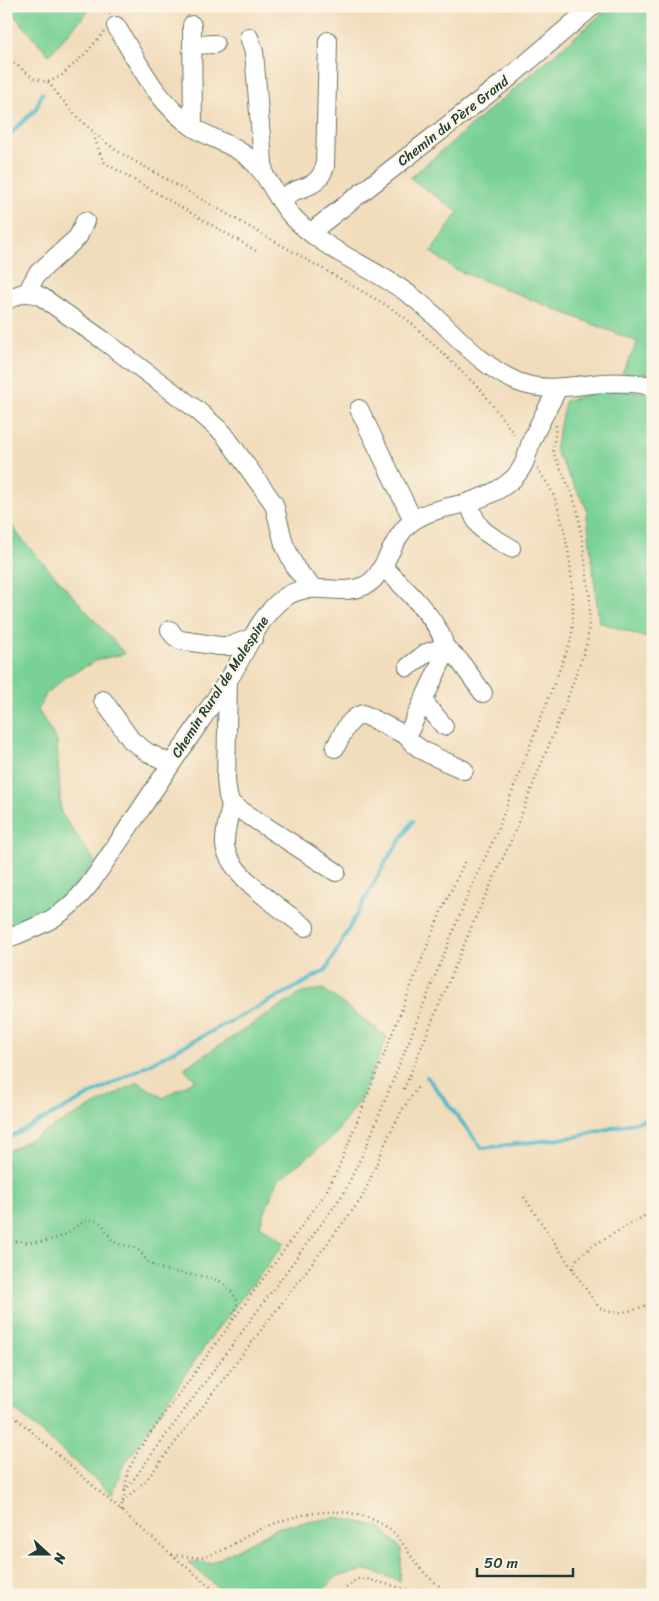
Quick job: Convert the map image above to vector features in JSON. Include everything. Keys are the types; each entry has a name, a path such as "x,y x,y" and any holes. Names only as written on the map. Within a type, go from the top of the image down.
{"street":[{"name":"Chemin du Père Grand","path":"311,232 510,77 593,6"},
{"path":"192,25 193,127"},
{"path":"112,27 166,104 193,127 245,154 264,174 291,215 336,252 410,294 488,365 518,382 534,387 558,388 605,383 636,383 653,386"},
{"path":"249,37 254,52 264,174"},
{"path":"284,204 288,194 315,183 321,177 326,167 328,42"},
{"path":"192,45 215,44"},
{"path":"27,292 37,274 78,237 85,221"},
{"path":"6,301 27,292 42,297 197,410 224,434 274,504 284,544 296,569 312,588"},
{"name":"Chemin Rural de Malespine","path":"6,939 47,923 77,900 228,681 272,608 282,599 301,589 348,591 366,585 374,579 383,567 390,548 401,532 413,520 434,511 469,502 502,486 515,476 522,468 530,444 558,388"},
{"path":"358,409 413,520"},
{"path":"469,502 476,523 483,532 511,548"},
{"path":"383,567 436,625 445,647 443,658 408,736 410,742 464,770"},
{"path":"170,630 180,640 219,646 230,646 254,637"},
{"path":"408,667 426,653 445,647"},
{"path":"445,647 459,660 483,693"},
{"path":"228,681 226,780 231,804 225,836 226,847 231,862 245,880 305,927"},
{"path":"103,700 132,740 147,752 170,764"},
{"path":"423,701 444,726"},
{"path":"335,748 351,721 356,716 363,714 408,736"},
{"path":"231,804 336,872"}],"path":[{"path":"6,57 35,80 48,82 61,76 112,27"},
{"path":"48,82 67,107 92,132 116,150 407,319 482,391 528,454 554,497 564,525 573,592 573,625 570,640 493,841 469,892 367,1145 344,1193 125,1491"},
{"path":"92,132 105,163 258,252"},
{"path":"404,1089 476,916 510,843 569,694 587,643 590,598 584,553 578,513 573,496 553,452 556,424"},
{"path":"121,1511 128,1471 139,1449 325,1194 338,1169 440,914 465,861"},
{"path":"123,1502 148,1478 362,1198 389,1135 418,1087"},
{"path":"524,1197 594,1301 602,1309 616,1312 644,1307 653,1302"},
{"path":"572,1269 577,1259 592,1246 653,1211"},
{"path":"6,1239 22,1243 43,1241 64,1235 84,1222 93,1220 102,1223 114,1241 138,1249 149,1263 176,1273 210,1278 224,1284 238,1302 232,1322"},
{"path":"6,1410 220,1595"},
{"path":"172,1554 200,1557 222,1550 257,1531 285,1519 311,1513 342,1512 367,1517 390,1528 420,1569 450,1595"},
{"path":"339,1595 356,1579 367,1579 428,1595"}],"green space":[{"path":"6,6 93,6 49,55"},
{"path":"611,6 653,6 653,374 622,373 638,342 454,269 431,252 458,212 410,178"},
{"path":"603,390 653,393 653,640 599,622 586,507 555,450 565,401"},
{"path":"6,517 20,537 125,654 100,659 67,676 46,694 38,710 57,741 61,813 95,862 59,906 40,918 6,931 6,810 8,808 6,806"},
{"path":"323,989 387,1037 361,1098 334,1136 277,1181 260,1225 285,1243 214,1333 122,1468 112,1494 6,1402 6,1152 138,1082 163,1098 195,1080 184,1068 303,992"},
{"path":"337,1517 381,1527 402,1550 400,1581 368,1570 337,1576 319,1595 227,1595 188,1562 211,1563 279,1527"}],"waterway":[{"path":"6,138 36,109 42,93"},
{"path":"6,1139 326,970 385,863 413,821"},
{"path":"427,1077 482,1148 575,1137 653,1118"}]}
